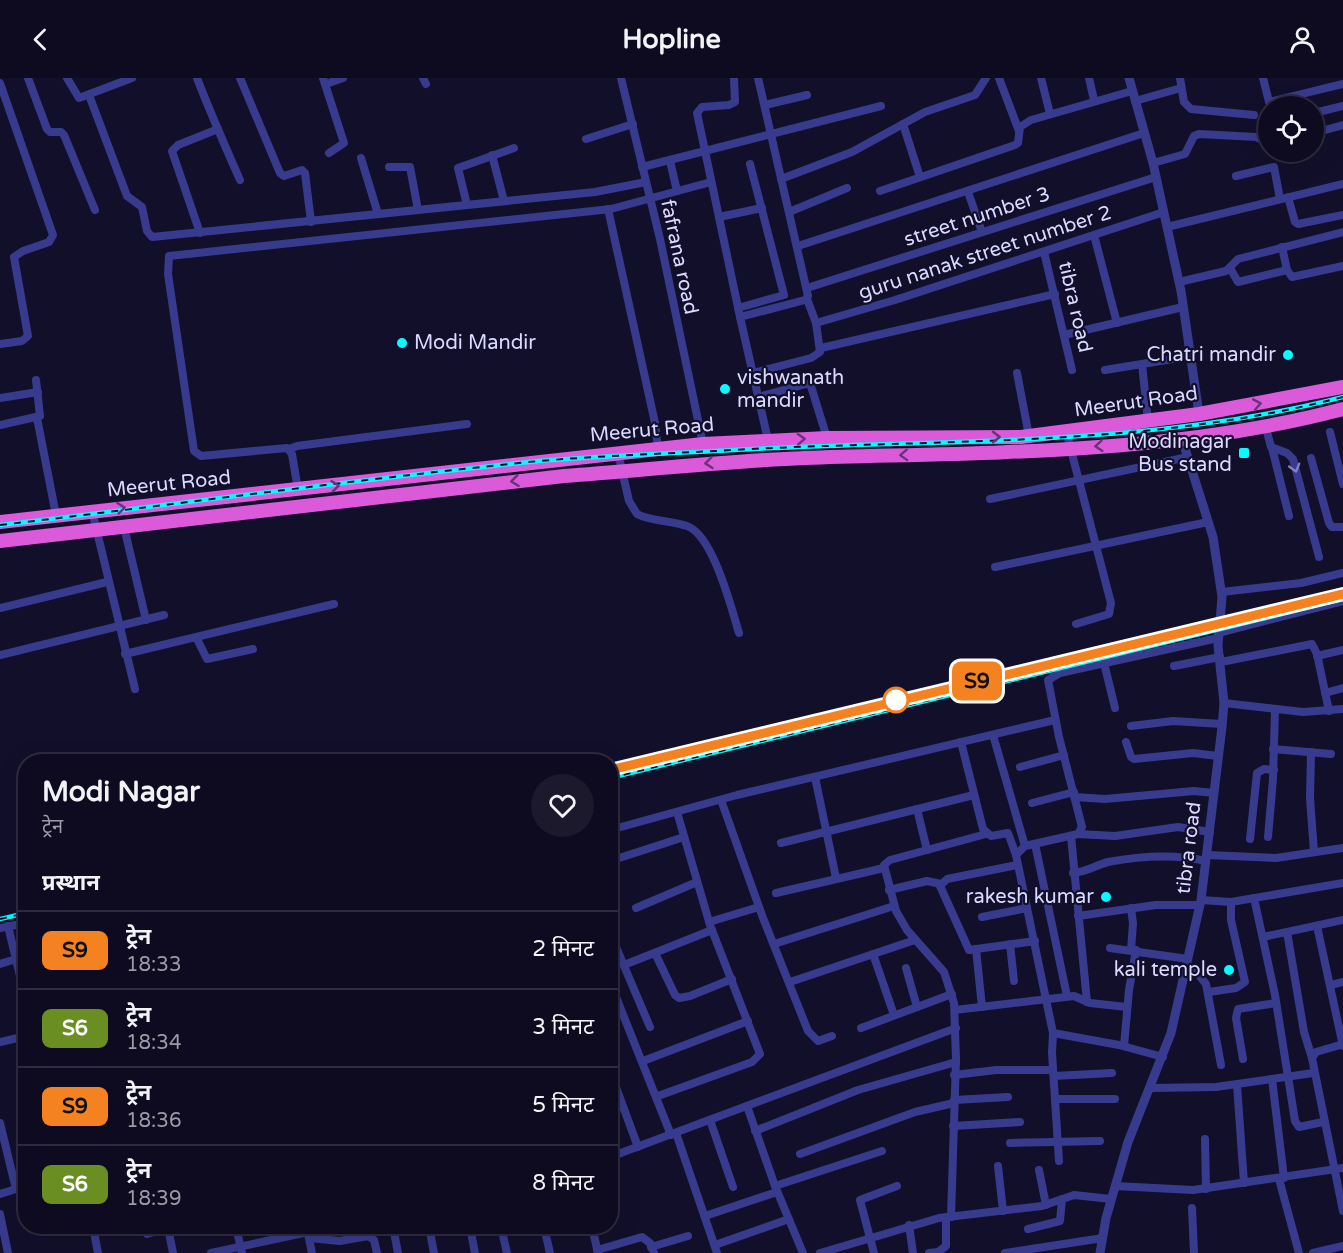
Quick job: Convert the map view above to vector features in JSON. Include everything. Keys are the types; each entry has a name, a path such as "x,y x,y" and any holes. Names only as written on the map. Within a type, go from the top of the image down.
{"highway":[{"name":"Meerut Road","path":"0,522 703,444 827,438 1029,436 1199,414 1343,387"},
{"name":"Meerut Road","path":"0,542 574,475 738,460 1071,448 1182,439 1343,409"},
{"path":"571,457 574,475"}],"street":[{"path":"28,78 47,129 50,132 58,131 64,135 95,210"},
{"path":"67,78 75,96 79,98 132,78"},
{"path":"102,78 106,88"},
{"path":"197,78 204,100 240,180"},
{"path":"240,78 280,173 284,176 302,170 305,173 311,222"},
{"path":"329,153 344,142 324,81 343,78"},
{"name":"fafrana road","path":"621,78 650,199 703,444"},
{"path":"734,78 735,102 729,105 702,107 697,110 704,152 768,440"},
{"path":"753,373 817,356 821,348 816,323 807,299 807,288 798,246 758,78"},
{"path":"781,179 852,152 925,111 975,95 986,78"},
{"path":"999,78 1019,131"},
{"path":"1041,78 1050,114"},
{"path":"1089,78 1094,100"},
{"path":"1129,78 1153,163 1179,282 1199,414"},
{"path":"1180,78 1184,102 1191,109 1254,115"},
{"path":"1263,78 1269,102 1343,84"},
{"path":"0,83 53,235 49,242 23,251 14,257 28,336 22,341 0,344"},
{"path":"1135,101 1181,88"},
{"path":"880,191 1015,145 1018,142 1022,124 1094,100 1132,91"},
{"path":"89,95 127,196 142,207 149,235 162,237 595,192 646,182"},
{"path":"765,105 807,95"},
{"path":"642,167 881,106"},
{"path":"1324,110 1343,106"},
{"path":"586,139 633,124"},
{"path":"903,124 920,177"},
{"path":"1324,130 1343,125"},
{"path":"200,233 172,151 178,145 218,129"},
{"name":"street number 3","path":"798,246 1144,133"},
{"path":"1153,163 1185,154 1194,136 1199,134 1258,138"},
{"path":"466,205 457,169 514,148"},
{"path":"492,155 504,201"},
{"path":"361,158 378,214"},
{"path":"670,160 676,191"},
{"path":"738,308 784,295 750,164"},
{"path":"389,166 410,166 418,210"},
{"path":"1236,176 1274,167 1294,222 1298,224 1343,215"},
{"name":"street number 3","path":"807,288 1156,177"},
{"path":"467,424 297,446 289,449 277,447 201,456 194,451 168,274 169,256 608,209 711,182"},
{"path":"1167,227 1343,184"},
{"path":"789,212 847,188"},
{"path":"968,192 982,232"},
{"path":"719,217 762,208"},
{"path":"608,209 655,423 658,449"},
{"name":"guru nanak street number 2","path":"816,323 1164,212"},
{"path":"1179,282 1211,276 1230,268 1238,260 1343,232"},
{"path":"1094,235 1117,323"},
{"path":"1282,247 1287,270 1292,277 1296,278 1343,266"},
{"name":"tibra road","path":"1044,252 1072,370"},
{"path":"1230,268 1238,282 1287,270"},
{"path":"821,348 1055,294"},
{"path":"740,317 807,299"},
{"path":"1064,335 1183,307"},
{"path":"1105,370 1191,356"},
{"path":"1142,364 1148,421"},
{"path":"1017,373 1029,436"},
{"path":"36,380 41,412 37,418 56,515"},
{"path":"759,398 810,383 827,438"},
{"path":"0,398 38,392"},
{"path":"0,425 37,418"},
{"path":"1265,424 1289,516"},
{"path":"1066,431 1111,610 1103,618 1076,624"},
{"path":"1330,432 1343,484"},
{"name":"tibra road","path":"1100,1253 1111,1199 1132,1131 1163,1057 1187,963 1200,903 1222,724 1224,704 1218,635 1222,592 1208,522 1182,439"},
{"path":"1272,448 1290,454 1293,459 1319,557"},
{"path":"289,449 298,490"},
{"path":"618,453 629,501 637,514 687,525 701,536 722,580 739,633"},
{"path":"990,499 1188,457"},
{"path":"1311,458 1329,523 1332,527 1343,527"},
{"path":"92,511 135,689"},
{"path":"995,567 1208,522"},
{"path":"124,527 146,620"},
{"path":"1222,592 1301,583 1343,573"},
{"path":"0,606 108,582"},
{"path":"125,654 197,639 334,604"},
{"path":"1087,1002 1086,974 1073,873 1074,835 1082,827 1055,720 1048,680 1060,673 1342,604"},
{"path":"0,655 164,615"},
{"path":"197,639 207,660 253,649"},
{"path":"1174,666 1308,644 1315,647 1329,711"},
{"path":"1317,656 1343,650"},
{"path":"1104,663 1115,708"},
{"path":"1325,693 1343,688"},
{"path":"1224,704 1275,709 1329,711 1343,709"},
{"path":"1268,837 1274,770 1275,709"},
{"path":"618,828 721,800 1055,720"},
{"path":"1131,726 1173,721 1222,724"},
{"path":"993,735 1025,846"},
{"path":"961,742 986,834"},
{"path":"1126,742 1131,757 1134,759 1193,753 1218,756"},
{"path":"1273,749 1331,754"},
{"path":"1311,752 1310,798 1314,852"},
{"path":"1020,767 1064,755"},
{"path":"1250,839 1257,773 1264,769 1274,770"},
{"path":"815,777 836,878"},
{"path":"1032,803 1075,795 1105,799 1194,791 1214,793"},
{"path":"781,843 974,795"},
{"path":"721,800 759,907 811,1036 818,1041 832,1036"},
{"path":"917,809 927,850"},
{"path":"658,1096 758,1057 759,1049 711,926 677,812"},
{"path":"1016,855 1020,848 1025,846 1074,835 1114,836 1178,827 1210,832"},
{"path":"929,1253 938,1252 946,1246 956,1062 955,1010 944,972 915,940 894,906 884,868 885,862 986,834 1008,833 1016,855 1053,1034 1059,1161"},
{"path":"618,858 684,837"},
{"path":"1035,844 1067,996"},
{"path":"1073,873 1087,872 1108,862 1168,856 1276,858 1343,848"},
{"path":"941,884 947,879 1017,865"},
{"path":"776,893 884,868"},
{"path":"889,890 927,881 941,884"},
{"path":"636,908 697,882"},
{"path":"1078,916 1174,904 1231,902 1343,883"},
{"path":"941,884 969,950 1035,941"},
{"path":"1254,898 1276,1003 1296,1125 1323,1122"},
{"path":"1209,992 1236,988 1245,982 1231,920 1231,902"},
{"path":"774,944 894,906"},
{"path":"624,965 759,907"},
{"path":"982,917 1027,908"},
{"path":"1124,1046 1133,950 1131,908"},
{"path":"1263,937 1343,920"},
{"path":"1312,1059 1316,1052 1343,1045 1317,926"},
{"path":"4,927 18,967"},
{"path":"1287,932 1304,1032 1312,1059 1313,1073 1343,1212"},
{"path":"790,982 915,940"},
{"path":"1010,944 1014,981"},
{"path":"1110,948 1133,950 1187,963 1203,979 1209,992 1221,1065"},
{"path":"976,949 982,1007"},
{"path":"618,952 650,1027"},
{"path":"655,953 675,995 679,998 690,996 732,979"},
{"path":"873,954 894,1015"},
{"path":"0,964 16,959"},
{"path":"906,968 917,1007"},
{"path":"1331,986 1343,982"},
{"path":"861,1028 952,994"},
{"path":"955,1010 1067,996 1078,997 1087,1002 1127,1006"},
{"path":"618,1001 674,1134 716,1249 789,1219"},
{"path":"1243,1059 1236,1018 1238,1009 1276,1003"},
{"path":"643,1061 748,1021"},
{"path":"618,1154 956,1028"},
{"path":"1053,1034 1124,1046 1163,1057"},
{"path":"0,1042 18,1038"},
{"path":"755,1131 869,1086 956,1062"},
{"path":"954,1075 996,1070 1112,1073"},
{"path":"1150,1088 1237,1085 1313,1073"},
{"path":"1272,1079 1281,1178 1299,1253"},
{"path":"1237,1085 1245,1183"},
{"path":"618,1093 638,1147"},
{"path":"800,1154 915,1112 954,1102 1008,1097"},
{"path":"1055,1099 1115,1099"},
{"path":"747,1106 776,1189 803,1253"},
{"path":"710,1120 733,1187"},
{"path":"953,1126 1020,1122"},
{"path":"0,1123 16,1189 0,1194"},
{"path":"1205,1139 1206,1189"},
{"path":"1010,1143 1100,1141"},
{"path":"705,1216 882,1151"},
{"path":"998,1166 1003,1212"},
{"path":"1115,1186 1206,1189 1343,1168"},
{"path":"1039,1170 1046,1205"},
{"path":"874,1253 860,1200 897,1186"},
{"path":"820,1253 847,1249 868,1237 909,1225 949,1217 1046,1205 1074,1194 1111,1199"},
{"path":"1028,1229 1058,1223 1062,1198"},
{"path":"1192,1208 1194,1253"},
{"path":"0,1214 2,1234 8,1253"},
{"path":"909,1225 913,1253"},
{"path":"94,1234 98,1253"},
{"path":"171,1234 173,1253"},
{"path":"238,1234 241,1250"},
{"path":"211,1253 241,1250 301,1234"},
{"path":"308,1234 312,1253"},
{"path":"315,1234 340,1241 368,1236 374,1240 377,1253"},
{"path":"394,1234 398,1253"},
{"path":"430,1234 434,1253"},
{"path":"471,1234 475,1253"},
{"path":"503,1234 507,1253"},
{"path":"546,1234 550,1253"},
{"path":"594,1234 598,1252 642,1237 652,1250 688,1236"},
{"path":"1005,1253 1103,1238"},
{"path":"1313,1253 1343,1246"}],"railway":[{"path":"0,525 539,461 794,447 1110,434 1188,426 1266,414 1343,397"},
{"path":"618,776 1343,599"},
{"path":"0,919 18,915"}],"train":[{"name":"S9","path":"618,768 1343,594"}],"place":[{"name":"Modi Mandir","path":"402,343"},
{"name":"Chatri mandir","path":"1288,355"},
{"name":"vishwanath mandir","path":"725,389"},
{"name":"Modinagar Bus stand","path":"1244,453"},
{"name":"rakesh kumar","path":"1106,897"},
{"name":"kali temple","path":"1229,970"}]}
